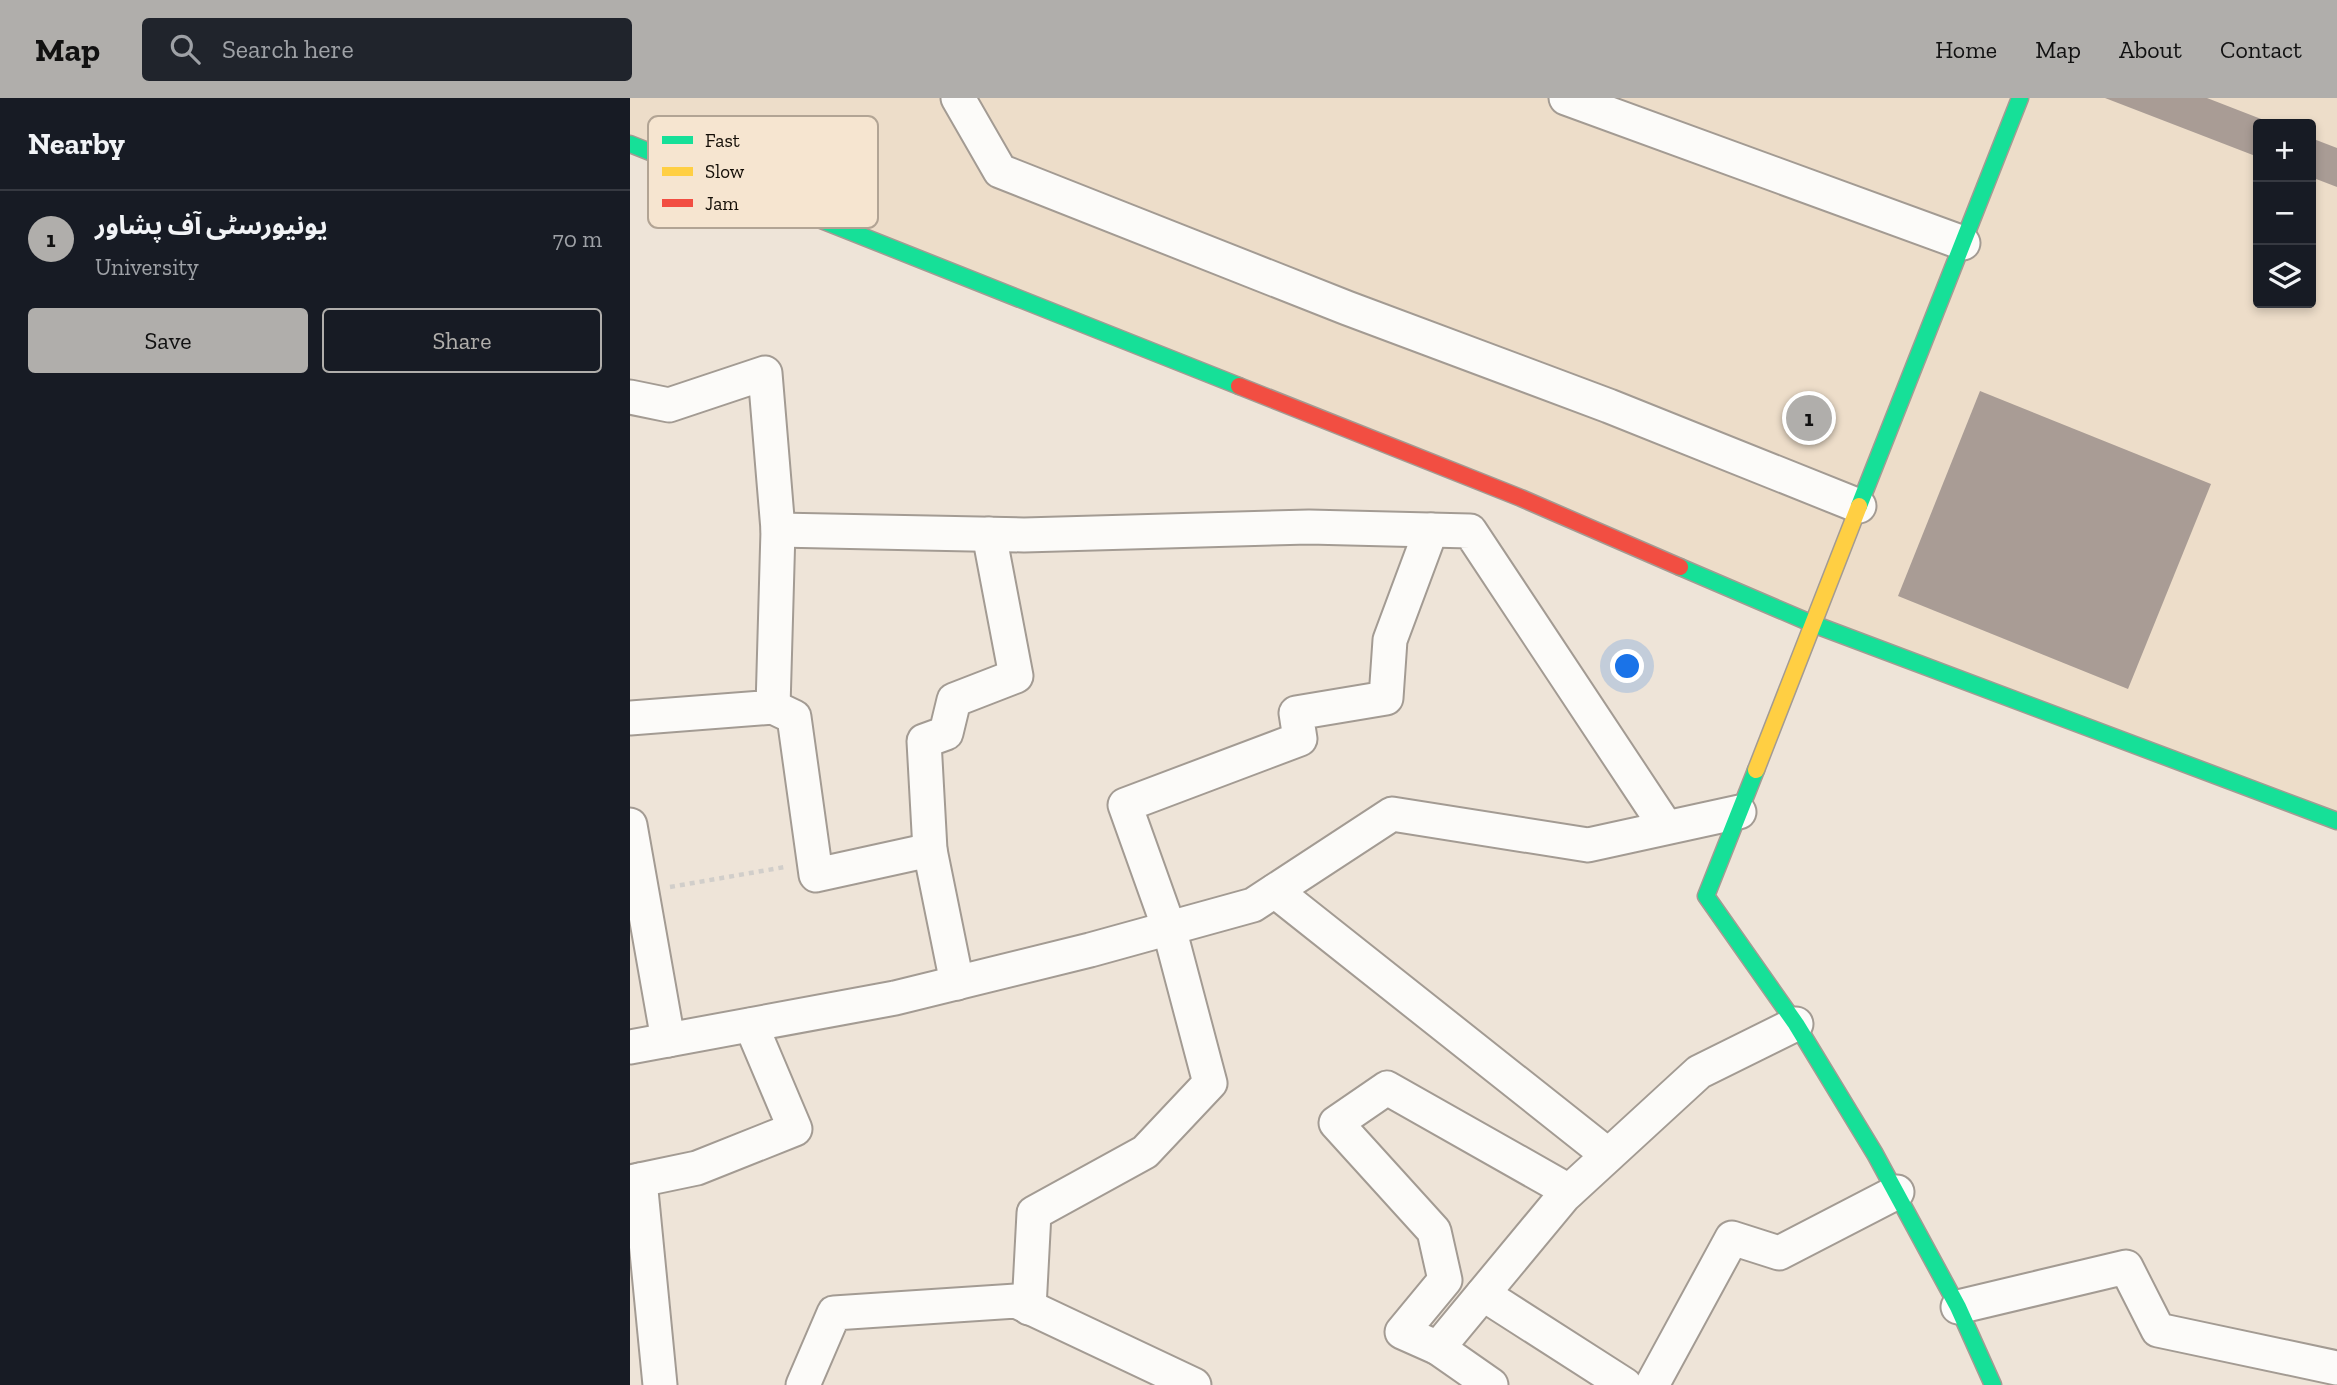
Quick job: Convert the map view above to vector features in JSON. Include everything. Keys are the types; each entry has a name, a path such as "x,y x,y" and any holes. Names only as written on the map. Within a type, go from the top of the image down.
{"street":[{"path":"958,98 1000,171 1347,308 1609,406 1859,506"},
{"path":"1566,98 1626,109 1963,243"},
{"path":"1993,1385 1958,1307 1897,1192 1796,1024 1706,896 2020,98"},
{"path":"630,144 648,151"},
{"path":"841,228 1521,498 1813,624 2337,821"},
{"path":"630,397 669,405 765,373 778,530 773,707"},
{"path":"778,530 989,534 1309,527 1469,531 1666,827"},
{"path":"1030,1308 1034,1213 1145,1152 1210,1083 1169,928 1125,805 1300,739 1296,713 1386,698 1390,640 1431,530"},
{"path":"957,983 930,850 924,741 946,733 954,700 1016,676 989,534"},
{"path":"630,718 773,707 794,718 816,875 930,850"},
{"path":"630,1047 895,999 1253,905 1392,814 1588,845 1740,812"},
{"path":"630,824 668,1040"},
{"path":"1275,891 1608,1155"},
{"path":"1438,1348 1569,1191 1699,1072 1796,1024"},
{"path":"660,1385 635,1181 697,1168 795,1129 751,1025"},
{"path":"1491,1385 1438,1348 1402,1332 1445,1280 1434,1231 1336,1123 1387,1088 1569,1191"},
{"path":"1652,1385 1732,1238 1779,1253 1897,1192"},
{"path":"1958,1307 2126,1267 2158,1330 2337,1368"},
{"path":"1483,1294 1625,1385"},
{"path":"803,1385 834,1312 1016,1301 1194,1385"}],"path":[{"path":"642,892 814,862"}],"shaded area":[{"path":"630,98 2337,98 2337,829 826,228 878,228 878,116 648,116 648,157 630,150"}],"building":[{"path":"2105,98 2207,98 2261,119 2253,119 2253,155"},
{"path":"2316,140 2337,148 2337,187 2316,179"},
{"path":"1980,391 2211,484 2128,689 1898,596"}],"traffic: fast":[{"path":"1859,506 2020,98"},
{"path":"630,144 648,151"},
{"path":"841,228 1239,386"},
{"path":"1680,567 1813,624 2337,821"},
{"path":"1756,770 1706,896 1796,1024 1875,1154 1958,1307 1993,1385"}],"traffic: slow":[{"path":"1756,770 1859,506"}],"traffic: jam":[{"path":"1239,386 1521,498 1680,567"}],"place":[{"name":"یونیورسٹی آف پشاور","path":"1809,418"}]}
